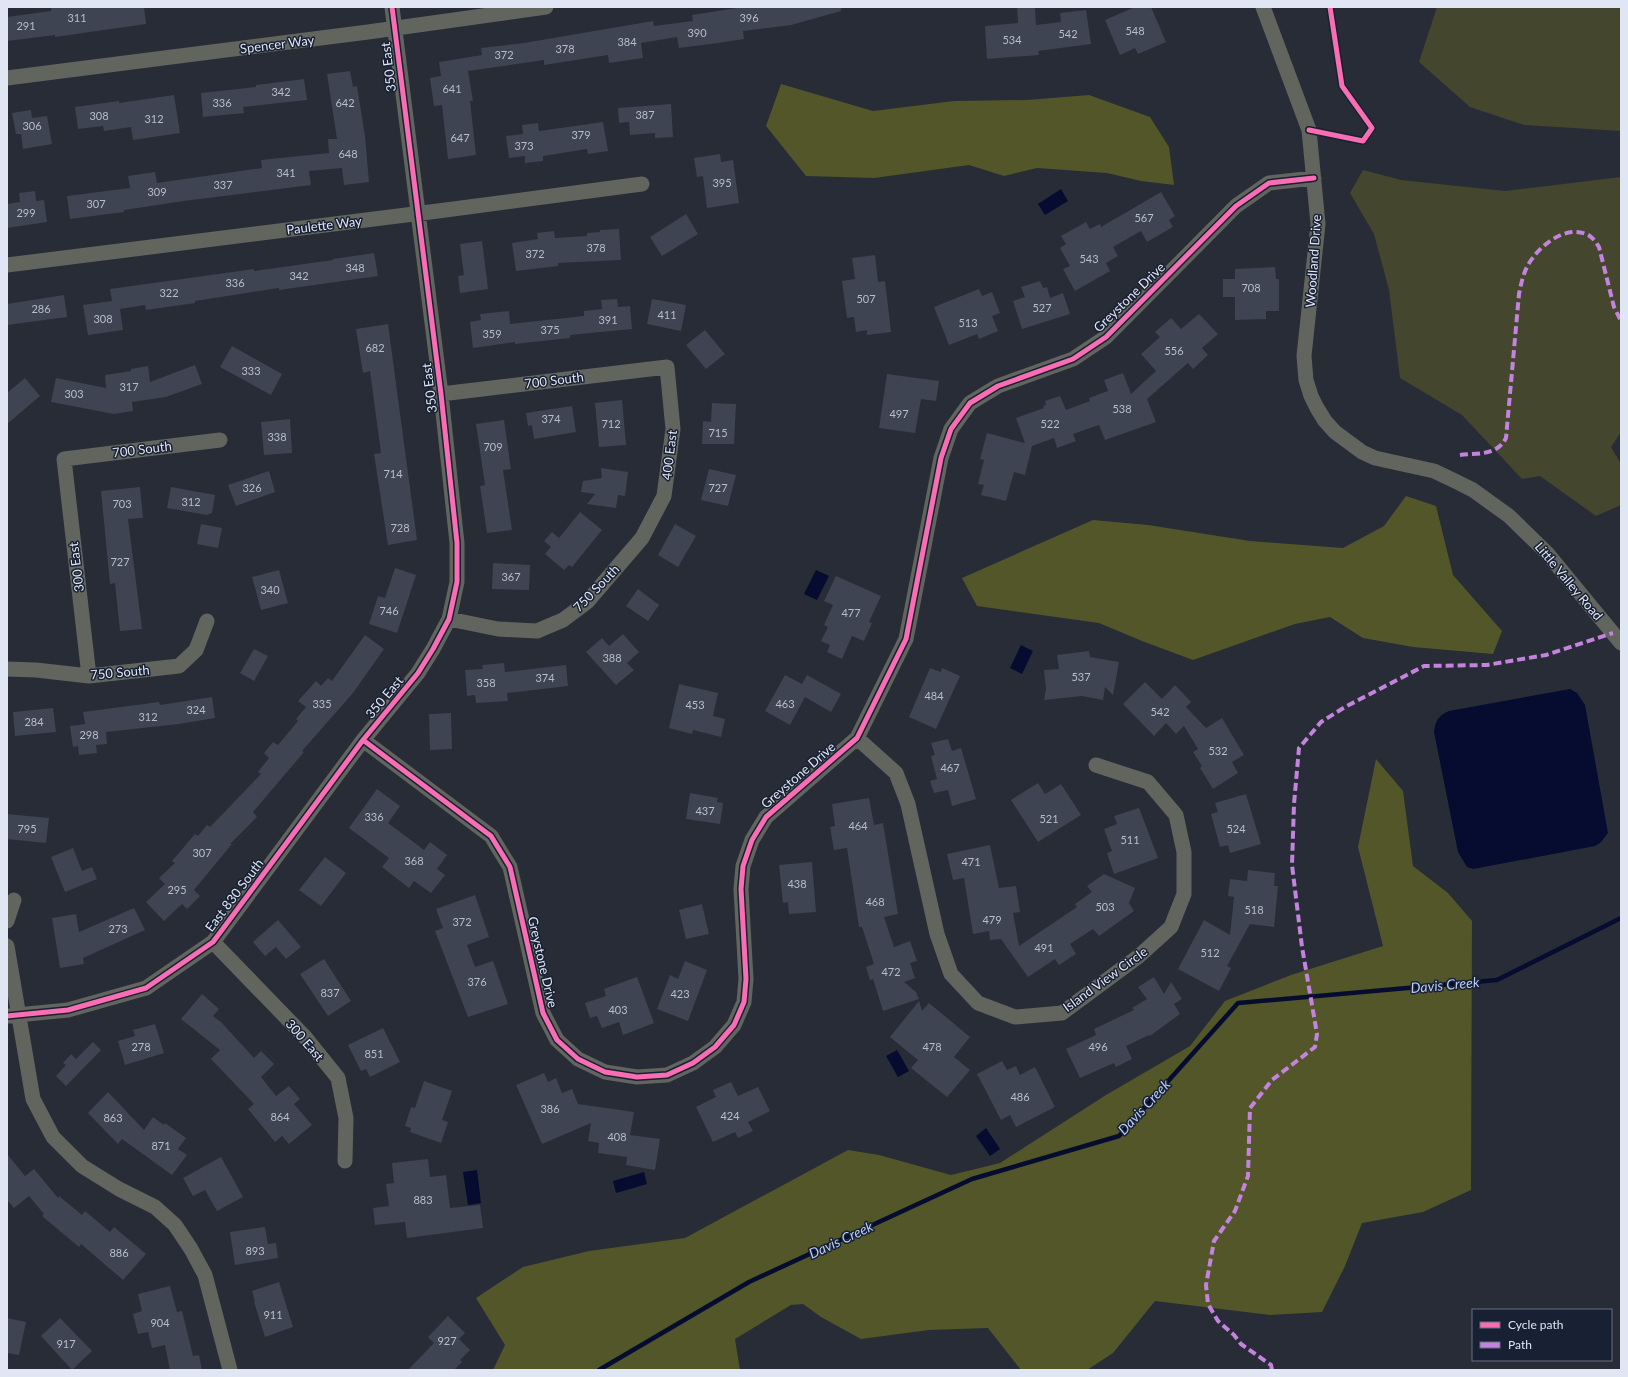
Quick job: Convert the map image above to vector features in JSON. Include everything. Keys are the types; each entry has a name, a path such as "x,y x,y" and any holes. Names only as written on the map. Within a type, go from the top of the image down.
{"street":[{"name":"350 East","path":"363,740 418,673 433,649 448,619 457,582 457,543 441,394 392,7"},
{"name":"Spencer Way","path":"7,78 395,29 546,7"},
{"name":"Woodland Drive","path":"1263,7 1309,130 1318,224 1304,356"},
{"name":"Greystone Drive","path":"363,740 491,836 510,867 543,1013 557,1040 578,1059 605,1072 637,1077 667,1075 693,1063 715,1047 734,1025 744,1002 746,979 741,889 742,866 752,840 766,817 857,738 906,639 941,458 951,429 970,403 998,386 1073,359 1106,337 1236,206 1269,183 1314,178"},
{"name":"Paulette Way","path":"7,265 417,214 642,184"},
{"name":"Little Valley Road","path":"1304,356 1306,380 1311,396 1325,421 1335,432 1351,444 1375,458 1434,471 1453,480 1473,490 1509,516 1547,552 1621,643"},
{"name":"700 South","path":"441,394 667,367"},
{"name":"400 East","path":"642,538 664,496 673,429 667,367"},
{"name":"700 South","path":"64,459 220,440"},
{"name":"300 East","path":"64,459 89,676"},
{"name":"750 South","path":"448,619 498,629 537,631 563,620 587,602 642,538"},
{"name":"750 South","path":"7,669 89,676 179,666 196,650 207,621"},
{"name":"Island View Circle","path":"857,738 896,773 908,804 937,934 951,974 978,1003 1015,1017 1062,1013 1139,956 1171,927 1184,894 1184,852 1176,816 1148,782 1096,765"},
{"name":"East 830 South","path":"13,1016 68,1010 146,988 213,942 363,740"},
{"path":"7,921 14,900"},
{"name":"300 East","path":"213,942 305,1037 338,1078 346,1118 345,1161"},
{"path":"7,946 13,1016 33,1099 53,1137 82,1166 119,1189 155,1207 176,1225 205,1275 230,1370"}],"green space":[{"path":"1437,7 1621,7 1621,131 1524,125 1470,107 1419,62"},
{"path":"781,84 873,111 954,101 1027,100 1089,95 1150,117 1169,147 1174,185 1141,181 1107,173 1037,168 1004,176 969,165 874,178 806,176 766,126"},
{"path":"1363,170 1401,180 1505,191 1621,177 1621,432 1611,447 1621,464 1621,505 1596,516 1540,476 1522,479 1462,415 1400,378 1389,290 1374,234 1350,193"},
{"path":"1406,496 1436,506 1453,575 1502,631 1493,654 1413,647 1363,638 1330,617 1295,624 1193,660 1099,623 977,606 962,578 1093,520 1148,525 1250,541 1343,548 1384,526"},
{"path":"1376,759 1403,791 1413,866 1448,893 1472,921 1471,1190 1423,1212 1362,1223 1345,1266 1322,1312 1270,1315 1155,1301 1113,1353 1087,1370 1021,1370 988,1328 929,1330 861,1339 821,1317 803,1304 791,1305 735,1339 740,1370 493,1370 505,1345 476,1298 523,1267 589,1251 685,1238 848,1150 879,1155 951,1175 1000,1163 1106,1095 1190,1046 1225,1001 1291,975 1383,946 1358,847"}],"water":[{"path":"1061,189 1068,201 1045,215 1038,204"},
{"path":"816,570 829,576 817,600 804,594"},
{"path":"1021,645 1033,651 1022,674 1010,668"},
{"path":"1570,689 1577,693 1585,705 1608,833 1600,843 1595,846 1473,869 1467,867 1458,852 1434,732 1435,725 1443,714 1449,711"},
{"path":"897,1050 909,1071 898,1077 886,1056"},
{"path":"986,1128 1000,1149 990,1156 976,1136"},
{"path":"477,1170 481,1203 468,1205 463,1172"},
{"path":"644,1172 647,1184 616,1193 613,1181"}],"building":[{"path":"51,7 144,7 146,24 55,37 55,35 7,41 7,17 51,11"},
{"path":"743,7 841,7 841,11 791,25 743,31 744,39 679,48 677,37 641,43 643,58 609,63 608,55 544,65 544,60 468,71 473,101 470,101 476,155 448,159 442,105 434,106 430,78 441,76 439,62 482,55 481,48 524,43 653,21 654,26 693,21 692,15"},
{"path":"1017,7 1035,7 1036,25 1061,22 1060,13 1086,10 1091,44 1038,51 1039,55 987,59 985,26 1018,23"},
{"path":"1135,7 1151,7 1166,42 1138,54 1135,48 1120,55 1105,20"},
{"path":"350,71 353,87 357,86 365,136 369,182 344,185 342,168 309,171 311,185 184,201 124,210 124,212 70,219 67,196 130,188 128,176 155,172 157,183 262,168 261,160 329,153 328,139 337,139 327,74"},
{"path":"304,79 307,100 243,107 244,113 203,117 201,93 256,87 256,85"},
{"path":"174,95 180,133 133,140 131,127 104,131 103,126 78,129 75,107 119,101 119,103"},
{"path":"671,104 673,137 655,138 655,133 630,135 629,122 619,123 618,108"},
{"path":"31,110 32,118 47,116 52,144 23,149 21,134 16,134 12,113"},
{"path":"603,122 608,151 588,154 587,149 543,156 543,161 525,163 525,156 509,158 506,136 523,134 522,125 538,123 539,131"},
{"path":"720,154 721,162 733,160 739,203 707,208 703,176 697,177 694,158"},
{"path":"35,191 36,201 44,200 47,222 7,228 7,204 20,202 19,193"},
{"path":"1161,192 1175,216 1169,220 1173,227 1147,242 1141,231 1113,247 1118,256 1106,263 1110,271 1075,291 1063,269 1070,266 1060,248 1066,244 1061,236 1086,222 1090,229 1100,224 1101,227"},
{"path":"686,214 698,234 662,256 650,237"},
{"path":"619,229 621,260 558,263 558,266 516,271 512,243 538,239 537,233 554,231 555,238 587,236 587,233 600,232 600,230"},
{"path":"482,241 488,289 460,293 458,276 464,275 460,244"},
{"path":"374,253 378,276 279,290 279,288 146,310 145,305 120,309 123,330 88,335 83,305 112,301 110,289 254,269 254,271"},
{"path":"875,255 878,282 885,281 891,332 867,335 867,330 856,332 854,317 847,318 842,281 855,279 852,258"},
{"path":"1275,267 1276,279 1279,279 1279,311 1266,311 1266,319 1235,320 1235,297 1223,297 1223,279 1235,279 1235,269"},
{"path":"1040,281 1043,288 1047,287 1050,298 1063,293 1070,314 1022,329 1013,301 1025,297 1021,287"},
{"path":"979,289 982,296 992,292 1000,313 992,316 998,331 979,339 977,334 949,345 934,307"},
{"path":"64,295 67,317 7,325 7,304"},
{"path":"617,299 618,307 630,306 632,329 570,335 570,338 515,344 515,342 473,348 470,322 481,320 480,314 509,311 510,324 584,316 584,311 602,309 601,300"},
{"path":"652,299 686,305 681,331 647,324"},
{"path":"1199,314 1218,334 1202,348 1208,355 1193,369 1188,363 1147,399 1156,422 1105,440 1099,425 1073,434 1076,441 1057,448 1054,438 1032,446 1025,475 1014,472 1006,501 981,495 984,485 978,484 984,460 980,459 987,433 1025,443 1016,418 1044,408 1043,406 1046,405 1045,401 1060,396 1066,410 1090,401 1089,398 1108,391 1104,380 1123,373 1131,394 1156,371 1141,354 1160,337 1155,332 1171,318 1181,329"},
{"path":"388,324 417,540 388,545 374,454 381,453 370,371 363,373 356,329"},
{"path":"705,330 725,354 706,369 686,345"},
{"path":"232,346 282,374 271,395 220,367"},
{"path":"195,365 202,384 166,397 132,402 133,411 114,414 51,402 56,378 106,388 105,375 131,371 131,369 148,366 150,382"},
{"path":"887,374 939,381 936,401 921,399 915,433 879,428"},
{"path":"25,378 40,396 7,424 7,393"},
{"path":"622,400 626,445 599,447 595,403"},
{"path":"712,403 736,404 734,444 702,444 703,421 711,422"},
{"path":"572,406 576,432 534,439 532,425 528,426 526,413"},
{"path":"290,419 292,453 264,455 261,422"},
{"path":"504,420 511,469 503,470 512,530 487,533 480,486 485,485 476,424"},
{"path":"601,468 628,472 625,496 618,495 616,508 587,504 595,494 581,492 583,481 602,478"},
{"path":"709,469 736,475 728,506 701,500"},
{"path":"269,471 275,492 236,506 228,485"},
{"path":"140,487 143,518 128,519 142,629 120,631 115,583 110,584 101,491"},
{"path":"171,487 215,495 212,513 207,515 167,508"},
{"path":"580,512 602,530 572,567 569,565 564,570 545,554 551,547 544,541 552,532 559,538"},
{"path":"201,524 222,528 218,548 197,544"},
{"path":"675,524 696,536 678,567 658,555"},
{"path":"493,563 530,565 529,590 492,589"},
{"path":"395,568 416,575 397,633 369,624 378,596 385,598"},
{"path":"279,570 288,603 261,610 252,577"},
{"path":"836,576 881,596 869,622 872,623 864,641 852,636 842,659 827,652 830,645 821,641 828,627 824,625 833,605 824,601"},
{"path":"638,589 659,605 648,621 626,606"},
{"path":"623,634 639,652 627,663 634,670 616,685 586,652 602,638 609,646"},
{"path":"365,635 384,649 353,693 302,751 304,752 253,812 257,817 230,844 232,844 194,890 200,896 187,909 182,904 164,921 146,902 165,884 159,878 175,863 172,861 195,834 198,836 207,825 210,827 261,774 258,772 269,758 264,753 273,742 278,745 298,721 296,719 306,707 298,701 316,681 321,686 328,678 332,681"},
{"path":"254,649 268,656 254,681 240,673"},
{"path":"1089,651 1090,657 1119,662 1113,695 1105,687 1103,700 1082,696 1044,700 1046,689 1044,670 1059,669 1057,655"},
{"path":"504,663 505,672 566,665 568,686 507,693 508,701 476,703 475,695 467,696 465,670 483,669 482,665"},
{"path":"930,668 941,672 942,668 960,676 936,729 909,717"},
{"path":"785,675 802,684 807,675 841,694 831,712 805,697 790,725 765,711"},
{"path":"1145,682 1162,699 1175,685 1191,702 1186,707 1206,728 1222,718 1244,755 1232,762 1238,773 1213,789 1200,768 1202,766 1193,752 1198,749 1184,726 1176,734 1166,723 1154,736 1123,704"},
{"path":"679,684 718,693 713,716 725,719 721,737 693,730 692,734 669,728"},
{"path":"212,697 215,718 179,724 106,732 107,744 96,745 97,753 79,755 78,746 73,747 70,726 85,724 83,712 159,702 160,705"},
{"path":"53,708 56,732 15,736 13,712"},
{"path":"451,713 452,749 430,750 429,714"},
{"path":"948,739 952,751 961,748 976,799 952,806 948,790 934,793 930,781 937,779 931,756 935,755 931,743"},
{"path":"1038,783 1045,794 1061,784 1081,815 1038,842 1011,800"},
{"path":"377,789 400,806 388,823 424,850 430,842 447,855 437,869 445,875 431,893 414,881 409,888 382,867 389,858 349,828"},
{"path":"690,793 718,798 717,802 723,803 720,824 686,819"},
{"path":"1246,794 1261,844 1230,853 1228,845 1220,847 1211,814 1218,812 1215,803"},
{"path":"869,798 874,825 883,823 898,914 884,917 894,947 910,941 917,961 910,963 915,978 904,982 916,992 919,999 883,1011 873,979 870,980 866,967 874,964 862,927 859,927 847,848 834,850 830,827 835,826 832,804"},
{"path":"1139,808 1158,858 1114,874 1107,853 1112,851 1104,829 1117,824 1114,816"},
{"path":"7,814 49,818 46,843 7,839"},
{"path":"990,845 999,888 1016,886 1020,912 1013,913 1019,946 1077,907 1075,904 1092,892 1087,886 1104,874 1135,888 1129,903 1134,911 1099,936 1093,929 1070,944 1076,954 1059,965 1055,959 1028,977 1001,939 990,940 989,931 973,934 964,878 953,880 947,854"},
{"path":"73,848 82,871 92,867 97,879 65,892 51,857"},
{"path":"325,857 346,873 321,906 299,890"},
{"path":"812,862 816,912 789,914 788,902 783,903 779,865"},
{"path":"1248,870 1275,873 1274,886 1278,886 1274,927 1250,924 1227,966 1231,968 1219,991 1178,969 1204,920 1230,935 1234,897 1228,896 1230,879 1247,881"},
{"path":"475,895 489,937 467,945 475,967 493,961 508,1004 468,1017 435,931 443,928 436,909"},
{"path":"702,904 709,934 686,939 679,910"},
{"path":"134,908 145,930 83,958 84,964 60,968 52,918 76,914 79,932"},
{"path":"278,920 301,947 286,959 276,947 265,956 253,942"},
{"path":"324,959 351,1001 328,1016 300,974"},
{"path":"685,961 707,970 688,1021 657,1009 670,975 678,979"},
{"path":"637,977 654,1023 623,1035 619,1022 602,1028 597,1016 590,1018 585,1003 606,996 604,989"},
{"path":"1154,977 1164,994 1171,982 1182,999 1174,1004 1180,1014 1150,1036 1149,1035 1126,1046 1132,1059 1116,1067 1114,1063 1080,1078 1066,1049 1096,1035 1094,1029 1134,1010 1132,1008 1147,999 1138,987"},
{"path":"202,994 219,1009 213,1016 222,1023 254,1058 261,1051 274,1064 261,1077 276,1096 289,1086 300,1099 294,1104 312,1125 289,1144 282,1136 275,1142 248,1109 254,1104 211,1059 220,1050 181,1019"},
{"path":"919,1001 922,1011 929,1003 970,1037 954,1057 970,1070 947,1097 911,1068 918,1060 890,1037"},
{"path":"155,1024 164,1053 125,1065 118,1041 135,1036 133,1030"},
{"path":"383,1028 400,1062 370,1077 366,1069 361,1071 348,1045"},
{"path":"93,1042 101,1050 66,1086 56,1076 66,1065 63,1063 71,1054 76,1059"},
{"path":"1002,1061 1007,1070 1016,1066 1020,1075 1035,1067 1055,1107 1016,1127 1010,1115 1001,1120 977,1074"},
{"path":"544,1073 548,1082 556,1078 562,1093 572,1089 578,1104 634,1112 630,1135 660,1139 655,1170 626,1165 627,1157 598,1153 599,1143 588,1141 591,1123 542,1144 516,1085"},
{"path":"424,1081 452,1091 442,1120 448,1122 441,1143 410,1132 411,1128 405,1126 411,1107 415,1108"},
{"path":"731,1082 738,1096 758,1087 770,1111 748,1122 753,1131 738,1138 735,1132 713,1142 696,1107 716,1097 713,1090"},
{"path":"108,1092 144,1130 153,1117 164,1125 165,1123 186,1138 178,1149 187,1155 172,1175 122,1139 118,1144 88,1113"},
{"path":"7,1154 25,1176 34,1169 58,1198 59,1196 82,1215 85,1211 110,1232 114,1227 146,1254 123,1280 81,1244 79,1247 42,1216 44,1214 29,1196 14,1208 7,1200"},
{"path":"221,1157 243,1197 217,1211 205,1190 193,1196 183,1178"},
{"path":"428,1159 430,1177 446,1175 450,1208 480,1205 483,1228 407,1238 405,1222 375,1225 373,1208 389,1206 386,1184 394,1183 392,1163"},
{"path":"265,1227 268,1244 276,1243 278,1258 235,1265 230,1232"},
{"path":"279,1282 293,1327 265,1337 252,1291"},
{"path":"170,1286 177,1312 182,1311 193,1356 199,1355 202,1370 170,1370 165,1345 152,1348 148,1332 138,1334 133,1314 142,1311 138,1294"},
{"path":"448,1316 465,1333 459,1339 470,1350 460,1360 462,1362 454,1370 408,1370 434,1343 428,1337"},
{"path":"7,1318 26,1322 19,1355 7,1353"},
{"path":"60,1318 92,1351 72,1370 41,1336"}],"waterway":[{"name":"Davis Creek","path":"599,1370 749,1282 972,1179 1119,1136 1238,1003 1497,980 1621,918"}],"marked path":[{"path":"1460,455 1492,451 1502,444 1506,438 1519,294 1523,275 1532,258 1552,239 1561,235 1578,232 1588,235 1595,241 1599,247 1614,307 1621,321"},
{"path":"1272,1370 1271,1365 1241,1344 1234,1335 1218,1321 1208,1304 1206,1285 1214,1241 1235,1211 1248,1176 1250,1108 1272,1080 1315,1047 1317,1034 1302,947 1292,865 1294,804 1299,748 1321,722 1345,707 1424,666 1487,665 1546,655 1613,633"}],"cycle path":[{"path":"7,1016 68,1010 146,988 213,942 363,740 418,673 449,619 457,582 457,543 441,394 392,7"},
{"path":"1309,130 1363,141 1372,128 1342,86 1330,7"},
{"path":"363,740 491,836 510,867 543,1013 557,1040 578,1059 605,1072 637,1077 667,1075 693,1063 715,1047 734,1025 744,1002 746,979 741,889 743,866 752,840 766,817 857,738 906,639 941,458 951,429 970,403 998,386 1073,359 1106,337 1236,206 1269,183 1314,178"}]}
